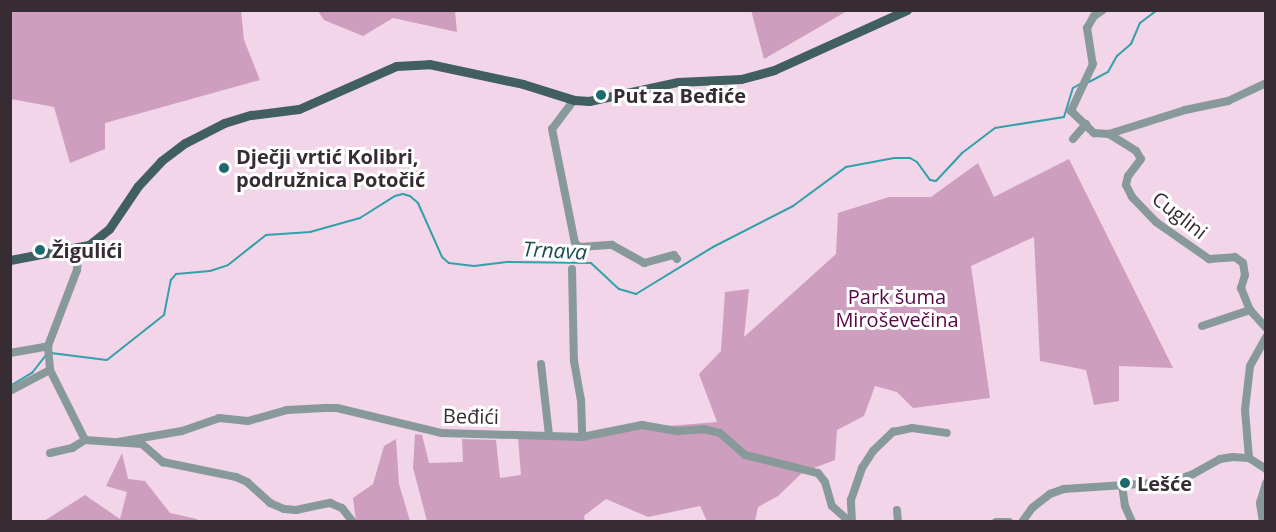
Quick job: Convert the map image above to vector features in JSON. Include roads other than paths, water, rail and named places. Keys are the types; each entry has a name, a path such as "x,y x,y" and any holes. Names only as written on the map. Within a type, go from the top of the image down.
{"main road":[{"path":"10,260 89,245 109,229 138,186 161,161 185,143 224,123 251,115 299,109 317,103 396,66 429,64 505,79 574,100 613,97 678,82 741,79 774,70 907,10"}],"street":[{"path":"1072,139 1086,124 1077,119 1071,111 1093,64 1087,28 1094,16 1103,10"},
{"path":"1109,134 1185,110 1228,101 1266,83"},
{"path":"574,100 566,113 555,121 552,129 575,243 580,247 612,245 644,263 674,255 677,259"},
{"name":"Cuglini","path":"1086,124 1094,133 1109,134 1136,151 1141,159 1128,176 1126,185 1132,197 1156,222 1209,259 1235,257 1243,263 1245,275 1241,288 1250,310 1266,328"},
{"path":"80,247 77,270 49,350 50,370 85,440"},
{"path":"572,268 574,361 581,399 582,436"},
{"path":"1202,326 1250,310"},
{"path":"1249,458 1245,410 1250,366 1266,337"},
{"path":"10,353 49,350"},
{"path":"541,364 549,435"},
{"path":"10,391 50,370"},
{"name":"Beđići","path":"118,442 182,431 219,418 248,420 287,410 324,408 337,408 441,434 582,436 642,425 677,431 714,431 725,436 745,455 818,473 825,482 832,506 851,522"},
{"path":"851,522 851,500 862,468 873,451 893,432 912,428 947,433"},
{"path":"50,453 72,447 85,440 142,444 163,462 236,477 247,482 270,503 284,509 296,510 330,503 342,508 353,522"},
{"path":"1022,522 1032,508 1057,491 1170,482 1193,474 1220,459 1249,458 1266,470"},
{"path":"1263,522 1260,503 1266,483"},
{"path":"1122,485 1125,506 1132,522"},
{"path":"897,510 898,522"},
{"path":"996,522 1009,522"}],"waterway":[{"name":"Trnava","path":"1089,82 1108,72 1117,56 1131,44 1140,23 1157,10"},
{"name":"Trnava","path":"51,353 107,360 164,315 171,280 176,274 210,271 228,265 266,235 310,232 360,218 395,196 403,194 410,196 418,203 442,257 449,263 474,266 509,262 591,263 619,289 636,294 713,247 793,206 846,167 894,158 910,158 917,162 930,180 936,181 962,153 995,128 1064,117 1073,88 1080,84"},
{"name":"Trnava","path":"10,386 32,373 46,355"}],"place":[{"name":"Put za Beđiće","path":"601,95"},
{"name":"Dječji vrtić Kolibri, podružnica Potočić","path":"224,168"},
{"name":"Žigulići","path":"40,250"},
{"name":"Lešće","path":"1125,483"}],"park label":[{"name":"Park šuma Miroševečina","path":"897,308"}]}
